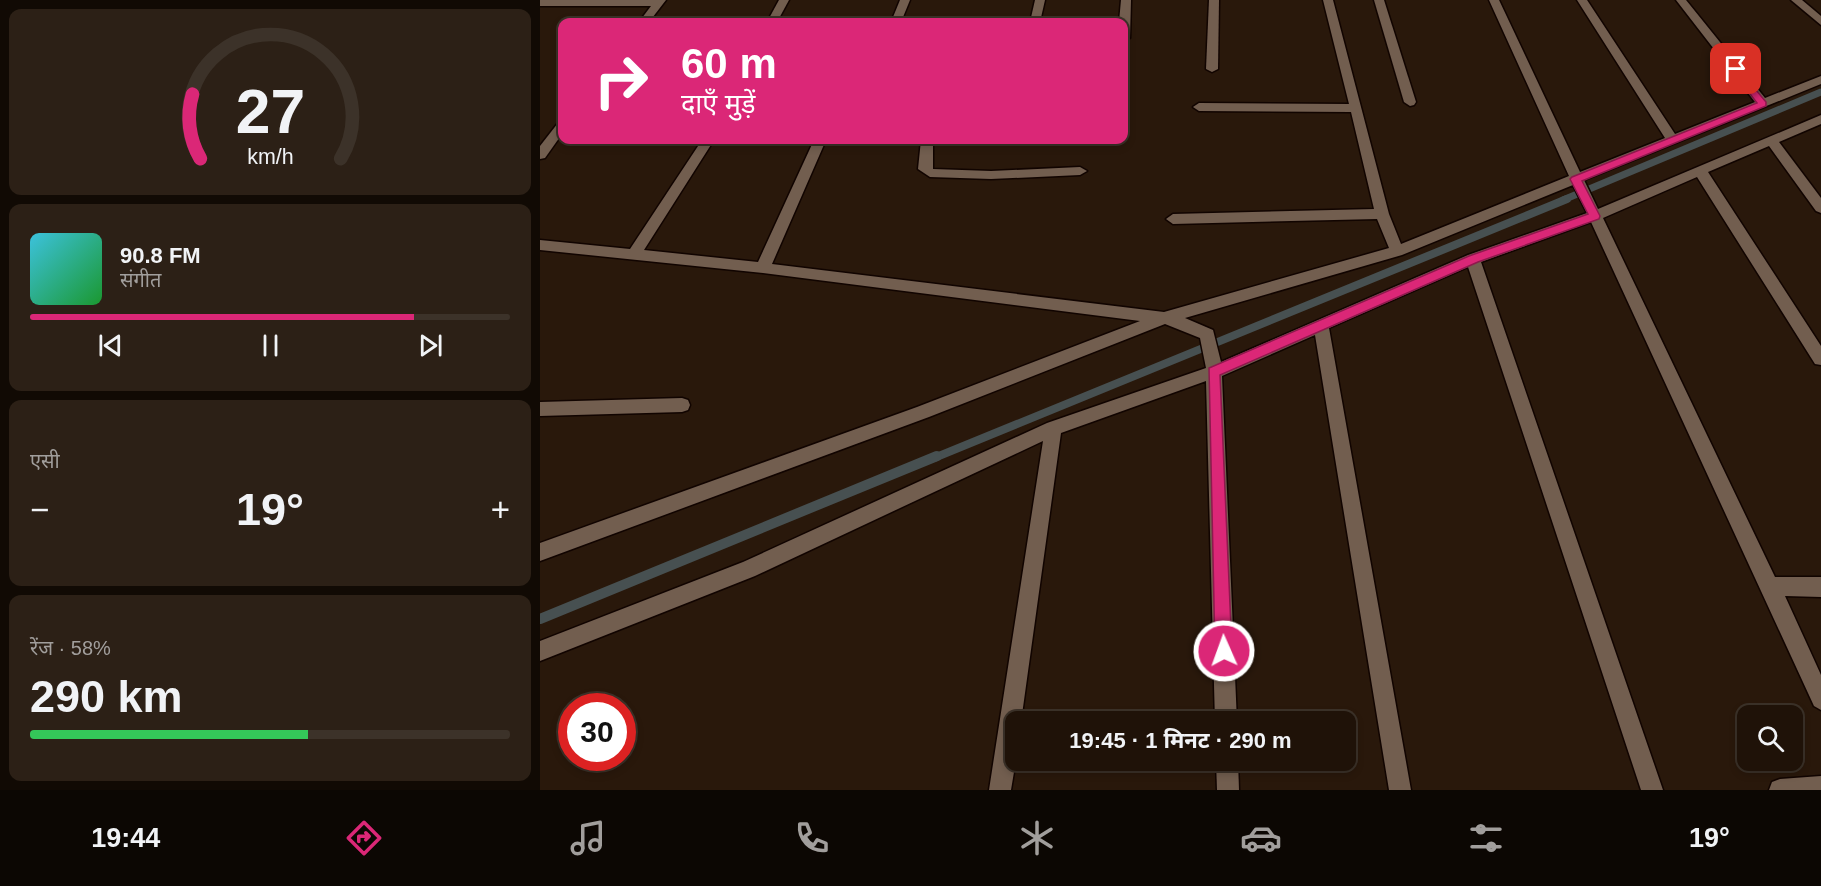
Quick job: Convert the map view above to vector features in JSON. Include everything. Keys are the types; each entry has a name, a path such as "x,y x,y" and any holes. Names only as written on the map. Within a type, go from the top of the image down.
{"street":[{"path":"774,18 784,0"},
{"path":"897,18 904,0"},
{"path":"1036,18 1040,0"},
{"path":"1125,18 1126,0"},
{"path":"1212,69 1214,0"},
{"path":"1328,0 1382,214 1397,251"},
{"path":"1379,0 1410,102"},
{"path":"1494,0 1581,189 1771,586 1821,699"},
{"path":"1582,0 1672,140"},
{"path":"1681,0 1763,104"},
{"path":"1796,0 1821,22"},
{"path":"540,3 660,2"},
{"path":"647,18 660,2"},
{"path":"540,552 923,412 1164,318 1397,251 1581,189 1672,140 1821,80"},
{"path":"1199,107 1356,108"},
{"path":"540,651 748,569 1053,428 1213,362 1321,324 1473,259 1594,216 1821,119"},
{"path":"540,155 558,131"},
{"path":"1772,140 1821,208"},
{"path":"633,256 705,144"},
{"path":"763,268 818,144"},
{"path":"927,144 925,169 930,174 991,175 1080,171"},
{"path":"1700,171 1821,359"},
{"path":"1173,219 1382,214"},
{"path":"540,245 763,268 1164,318 1189,325 1207,334 1213,362 1226,711"},
{"path":"1473,259 1652,790"},
{"path":"1321,324 1400,790"},
{"path":"540,409 682,405"},
{"path":"1000,790 1053,428"},
{"path":"1771,586 1821,587"},
{"path":"1227,771 1228,790"},
{"path":"1780,790 1821,787"}],"waterway":[{"path":"1563,200 1821,92"},
{"path":"934,458 1567,199"},
{"path":"540,619 937,456"}],"route":[{"path":"1224,651 1214,372 1473,259 1594,216 1576,179 1763,104 1736,69"}]}
